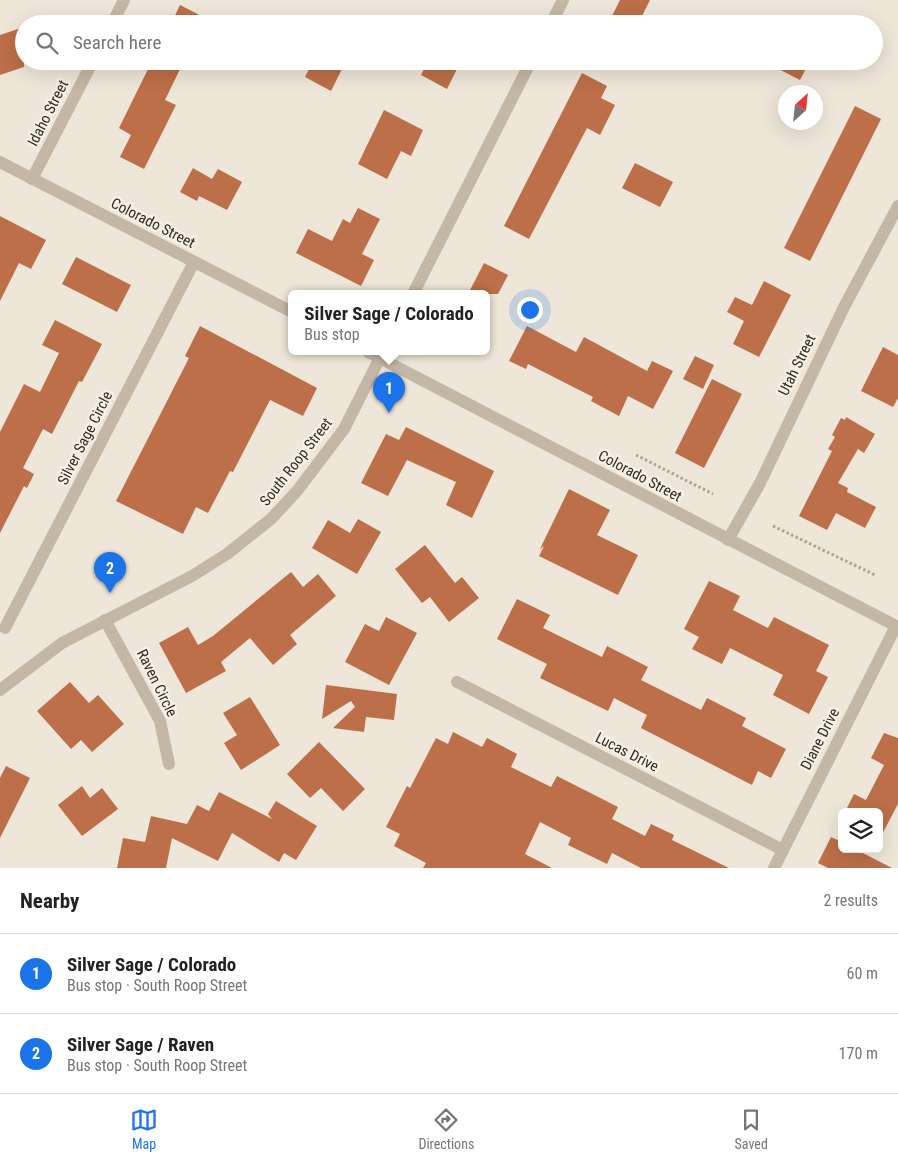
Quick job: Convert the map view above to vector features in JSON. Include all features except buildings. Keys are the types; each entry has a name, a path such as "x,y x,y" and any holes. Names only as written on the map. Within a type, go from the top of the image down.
{"street":[{"path":"116,15 124,0"},
{"path":"556,15 563,0"},
{"name":"Idaho Street","path":"32,179 88,70"},
{"path":"415,290 527,70"},
{"name":"Colorado Street","path":"0,162 288,310"},
{"name":"Utah Street","path":"728,540 760,484 844,307 898,206"},
{"name":"Silver Sage Circle","path":"5,628 194,262"},
{"name":"Colorado Street","path":"382,355 728,540 897,626"},
{"name":"South Roop Street","path":"0,690 62,643 199,571 227,554 271,519 297,491 344,428 382,355"},
{"name":"Raven Circle","path":"105,620 160,721 169,764"},
{"name":"Diane Drive","path":"774,868 897,626"},
{"name":"Lucas Drive","path":"457,682 783,850"}],"path":[{"path":"636,455 713,494"},
{"path":"773,526 875,575"}],"place":[{"name":"Silver Sage / Colorado","path":"389,413"},
{"name":"Silver Sage / Raven","path":"110,593"}]}
